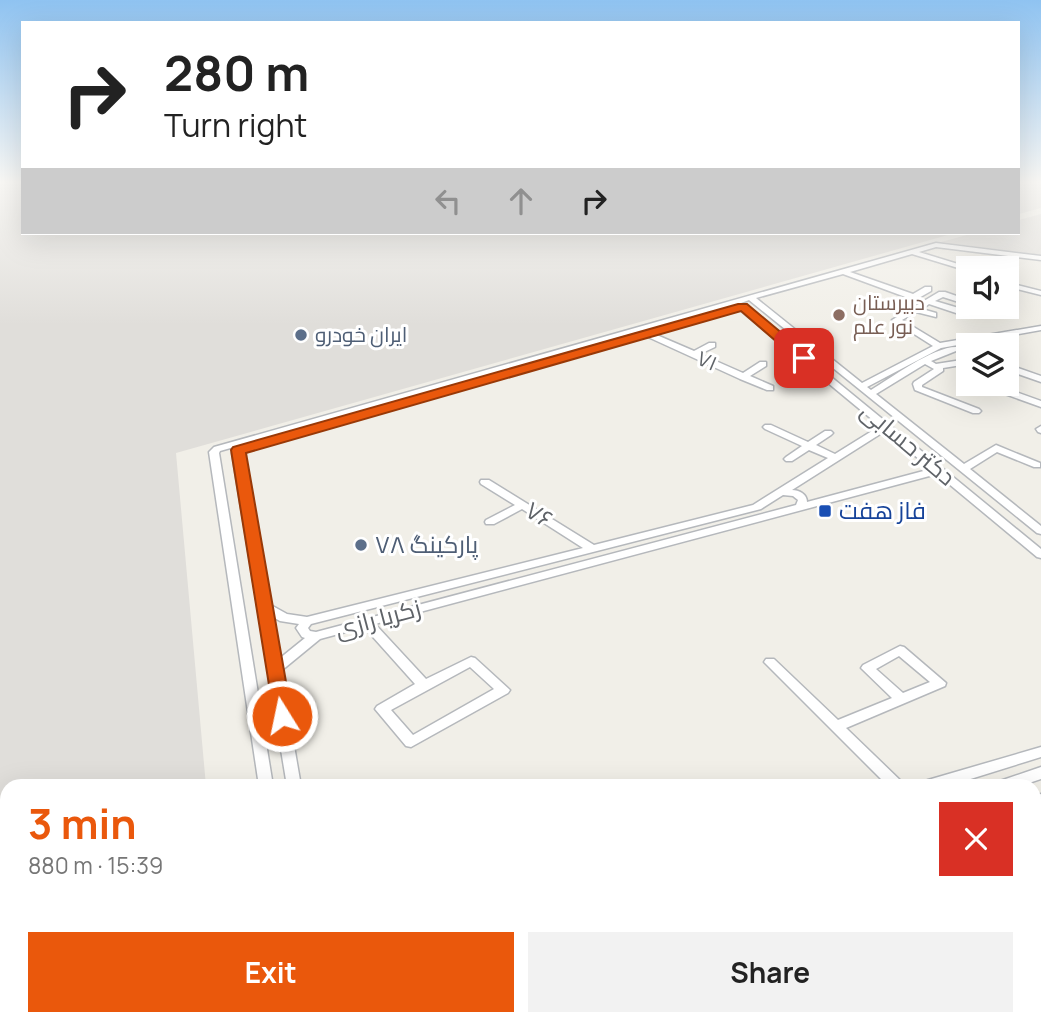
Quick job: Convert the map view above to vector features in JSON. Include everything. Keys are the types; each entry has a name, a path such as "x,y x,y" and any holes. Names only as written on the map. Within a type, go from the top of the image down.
{"street":[{"path":"264,779 215,451 754,301 842,271 923,248 936,245 1041,259"},
{"path":"923,248 1041,259"},
{"path":"912,252 956,265"},
{"path":"842,271 914,297 928,289"},
{"path":"1020,287 1041,293"},
{"path":"939,346 896,320 942,294 956,299"},
{"name":"دکتر حسابی","path":"754,301 1041,531"},
{"path":"929,302 956,310"},
{"name":"دکتر حسابی","path":"739,305 1041,555"},
{"path":"915,309 933,315"},
{"path":"861,387 939,346 1041,330"},
{"path":"1019,335 1041,330"},
{"name":"۷۱","path":"641,332 771,388"},
{"path":"693,355 712,345"},
{"path":"870,394 925,361 956,350"},
{"path":"925,361 937,366 956,363"},
{"path":"743,377 763,364"},
{"path":"937,366 940,369 917,384 918,388 976,411"},
{"path":"1019,371 1041,379"},
{"path":"293,779 237,453 243,448 425,393"},
{"path":"1019,396 1041,404"},
{"name":"زکریا رازی","path":"886,426 757,507 593,549 575,559 316,636 306,634 302,628 307,621 393,599 575,559 939,470"},
{"path":"768,428 835,458"},
{"path":"789,459 828,433"},
{"path":"963,469 996,448 1037,465"},
{"name":"۷۶","path":"485,482 593,549"},
{"path":"782,492 796,494 803,500 801,505"},
{"path":"490,522 522,505"},
{"path":"393,599 400,613"},
{"path":"263,606 284,618 307,621"},
{"path":"366,622 424,685"},
{"path":"274,670 316,636"},
{"path":"836,727 901,699 940,682 901,650 867,667 901,699"},
{"path":"471,661 503,690 411,742 382,709 424,685 471,661"},
{"path":"770,662 891,779"},
{"path":"951,779 1041,752"},
{"path":"1023,779 1041,773"}],"shaded area":[{"path":"0,229 21,229 21,235 948,235 176,453 205,779 0,779"},
{"path":"1020,229 1041,229 1041,255 941,242 967,235 1020,235"}],"place":[{"name":"دبیرستان نور علم","path":"839,315"},
{"name":"ایران خودرو","path":"301,335"},
{"name":"فاز هفت","path":"825,511"},
{"name":"پارکینگ ۷۸","path":"361,545"}],"route":[{"path":"282,716 237,453 239,450 743,307 804,358"}]}
